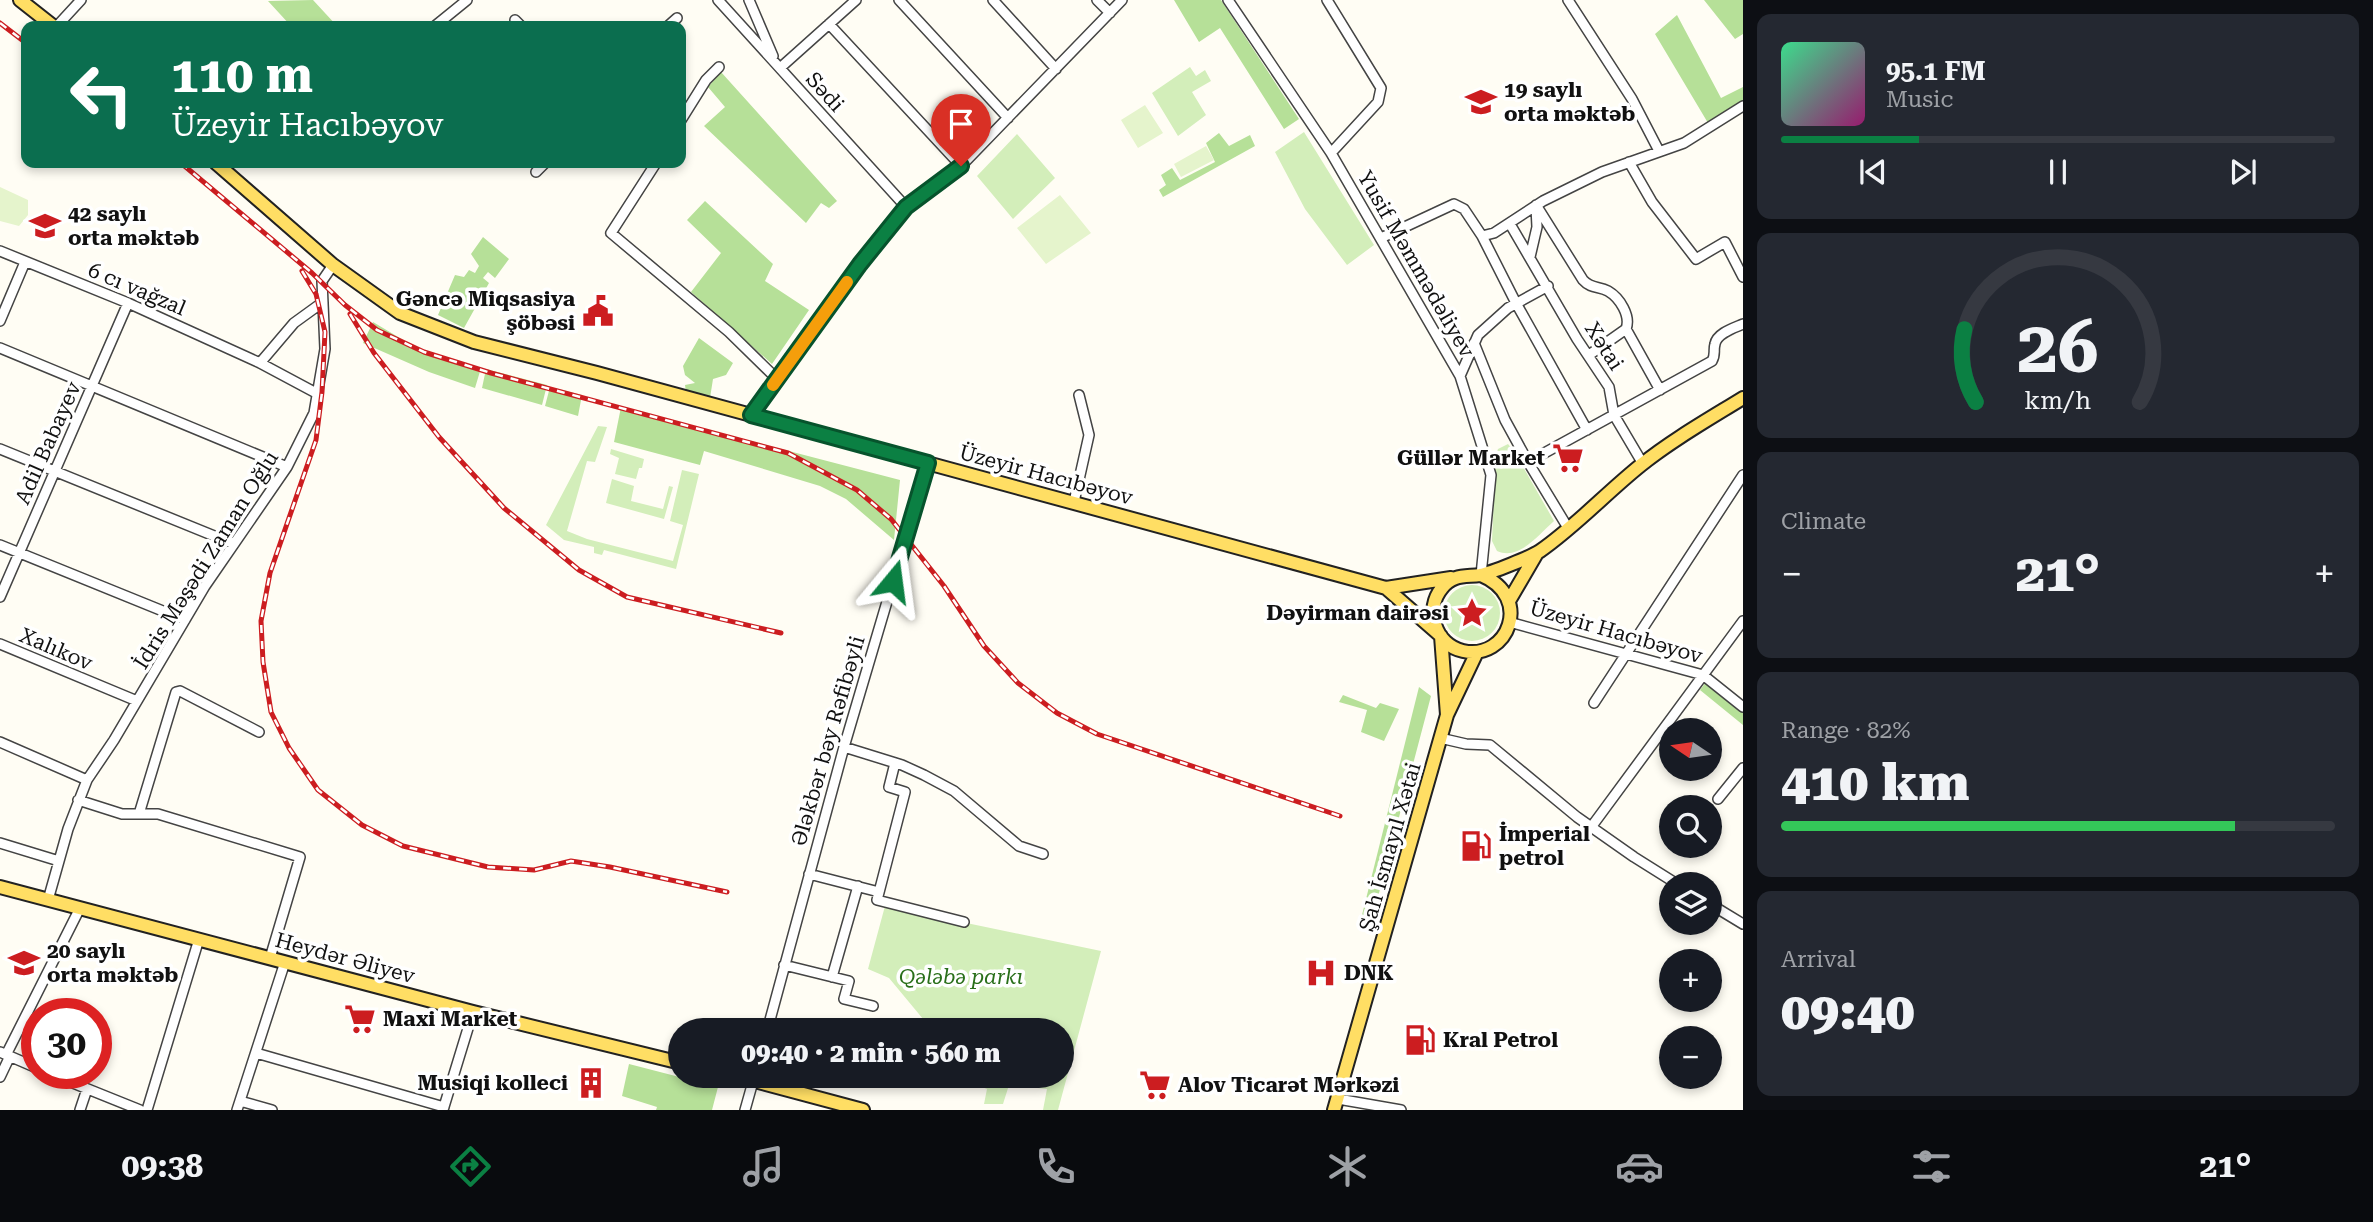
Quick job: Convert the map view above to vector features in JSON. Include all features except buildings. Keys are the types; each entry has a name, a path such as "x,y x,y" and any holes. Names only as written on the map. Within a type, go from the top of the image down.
{"main road":[{"path":"20,0 48,21"},
{"name":"Üzeyir Hacıbəyov","path":"222,168 333,265 400,313 474,342 1387,588"},
{"path":"1481,575 1537,553 1643,464 1743,398"},
{"path":"1509,601 1537,553"},
{"path":"1467,574 1481,575 1493,580 1503,589 1509,601 1509,622 1500,640 1489,648 1477,652 1463,651 1450,646 1387,588 1467,574"},
{"path":"1447,715 1441,636 1434,624 1433,611 1443,586 1454,578"},
{"path":"1447,715 1477,652"},
{"name":"Şah İsmayıl Xətai","path":"1336,1104 1447,715"},
{"name":"Heydər Əliyev","path":"0,887 473,1012 668,1060"},
{"path":"788,1088 863,1110"}],"street":[{"path":"60,21 81,0"},
{"path":"441,21 467,0"},
{"name":"Sədi","path":"718,0 906,207"},
{"path":"749,0 778,66 856,0"},
{"path":"899,0 1008,118"},
{"path":"993,0 1056,69"},
{"path":"1097,0 1110,13"},
{"path":"751,415 860,264 906,207 961,166 1122,0"},
{"name":"Yusif Məmmədəliyev","path":"1228,0 1331,153 1460,376 1491,475 1481,575"},
{"path":"1327,0 1381,88 1378,102 1331,153"},
{"path":"1568,0 1632,99 1659,151"},
{"path":"674,21 677,18"},
{"path":"829,24 961,166"},
{"path":"686,112 706,80 719,66"},
{"path":"1482,236 1494,233 1536,205 1602,172 1684,143 1743,106"},
{"path":"1629,162 1652,202 1696,259 1725,242 1743,277"},
{"path":"536,172 540,168"},
{"path":"653,168 611,233 729,332 777,379"},
{"path":"1381,238 1454,204 1464,209 1482,236 1587,430"},
{"path":"1530,257 1536,227 1536,205"},
{"path":"1536,205 1583,280 1589,286 1609,292 1619,301 1628,318 1626,329 1660,390"},
{"name":"Xətai","path":"1510,224 1609,387 1614,415 1643,464"},
{"name":"6 cı vağzal","path":"0,251 128,303 260,363 318,394"},
{"path":"0,321 25,262"},
{"name":"İdris Məşədi Zaman Oğlu","path":"48,900 78,800 87,780 114,740 185,620 287,467 314,413 325,349 322,281 333,265"},
{"path":"1460,376 1474,343 1490,323 1516,303 1548,286"},
{"path":"260,363 294,323 323,302"},
{"name":"Adil Babayev","path":"0,597 128,303"},
{"path":"1528,463 1712,361 1715,357 1714,342 1743,324"},
{"path":"1589,355 1626,329"},
{"path":"1474,343 1505,420 1568,528"},
{"path":"0,348 287,467"},
{"path":"1074,502 1089,435 1079,395"},
{"path":"0,449 234,544"},
{"name":"Ələkbər bəy Rəfibəyli","path":"770,1018 844,747 928,463"},
{"path":"1594,703 1743,475"},
{"path":"0,545 185,620"},
{"path":"1591,826 1743,621"},
{"name":"Üzeyir Hacıbəyov","path":"1509,622 1703,675 1743,707"},
{"name":"Xalıkov","path":"0,644 137,701"},
{"path":"139,814 176,692 180,691 259,732"},
{"path":"1440,738 1466,744 1490,745 1577,817 1659,873"},
{"path":"0,742 87,780"},
{"path":"844,747 895,763 954,791 1020,846 1043,854"},
{"path":"895,763 889,787 905,792 877,900 964,922"},
{"path":"1721,795 1743,768"},
{"path":"78,800 122,814 158,814 300,857 270,958"},
{"path":"0,843 59,861"},
{"path":"809,874 879,892"},
{"path":"832,976 858,886"},
{"path":"0,1077 6,1054 80,908"},
{"path":"1722,911 1743,924"},
{"path":"147,1110 199,939"},
{"path":"272,1110 239,1105 285,962"},
{"path":"784,965 849,981 844,999 873,1006"},
{"path":"256,1054 443,1108 473,1012"},
{"path":"745,1110 751,1088"},
{"path":"80,1110 87,1089 140,1110"},
{"path":"1336,1104 1401,1110"}],"green space":[{"path":"313,0 332,21 286,21 268,1"},
{"path":"1174,0 1221,0 1299,119 1284,129 1220,28 1199,42"},
{"path":"1704,0 1743,0 1743,34 1735,39"},
{"path":"1677,15 1721,98 1743,87 1743,102 1708,123 1655,34"},
{"path":"1190,67 1196,76 1205,70 1211,81 1192,92 1206,115 1178,136 1152,93"},
{"path":"721,72 837,201 829,208 821,203 806,223 704,126 725,107 708,87"},
{"path":"1145,105 1163,133 1138,148 1121,120"},
{"path":"1304,132 1374,245 1347,265 1305,209 1275,152"},
{"path":"1219,133 1229,146 1250,135 1255,146 1163,197 1159,190 1166,185 1161,175 1172,168 1180,180 1215,162 1206,143"},
{"path":"1017,134 1055,178 1013,219 977,176"},
{"path":"1206,146 1214,160 1181,177 1174,164"},
{"path":"0,187 28,200 28,215 19,226 0,221"},
{"path":"1060,195 1091,233 1046,264 1017,228"},
{"path":"705,201 773,264 765,281 809,310 772,364 691,292 721,253 687,220"},
{"path":"483,237 509,259 495,278 488,272 483,278 489,283 464,328 438,315 455,275 464,277 469,270 475,273 479,266 471,254"},
{"path":"373,322 425,353 481,368 475,388 429,372 363,343"},
{"path":"699,338 733,363 726,375 713,379 710,398 686,392 685,385 695,383 685,375 683,366"},
{"path":"486,369 547,385 542,405 482,388"},
{"path":"550,387 582,395 578,416 545,406"},
{"path":"621,407 900,480 894,540 846,499 820,486 704,451 700,465 614,442"},
{"path":"598,426 607,427 595,462 587,461 567,531 587,539 673,561 683,525 670,521 682,470 699,474 676,569 604,550 602,555 594,553 594,547 564,540 546,525"},
{"path":"1508,444 1554,521 1528,545 1505,553 1497,551 1492,541 1495,471 1493,461 1498,449"},
{"path":"611,449 644,459 636,479 615,474 619,458 610,454"},
{"path":"612,479 634,486 631,501 663,509 669,486 673,487 664,519 606,503"},
{"path":"1472,585 1483,587 1492,593 1498,602 1498,624 1492,633 1483,639 1472,641 1461,639 1452,633 1446,624 1444,613 1446,602 1452,593 1461,587"},
{"path":"1706,682 1743,711 1743,725 1700,690"},
{"path":"1419,687 1431,696 1369,931 1359,927"},
{"path":"1343,695 1376,708 1380,703 1399,709 1384,741 1361,732 1367,710 1339,702"},
{"name":"Qələbə parkı","path":"885,906 1101,951 1074,1051 1074,1018 922,1018 889,978 868,969"},
{"path":"629,1064 668,1074 668,1088 718,1088 712,1110 656,1110 657,1107 622,1096"},
{"name":"Qələbə parkı","path":"984,1088 1008,1088 1003,1104 984,1104 987,1089"},
{"name":"Qələbə parkı","path":"1038,1088 1064,1088 1058,1110 1043,1110 1047,1089"}],"railway":[{"path":"0,23 21,39"},
{"path":"187,168 377,330 424,352 491,373 788,453 857,490 891,519 944,586 984,646 1018,683 1057,713 1097,734 1340,816"},
{"path":"302,271 316,294 325,332 322,392 316,440 270,573 261,621 263,662 271,712 289,748 318,790 362,825 403,846 488,867 534,870 571,861 727,892"},
{"path":"350,314 374,353 439,437 504,508 579,570 627,597 781,633"}],"slow traffic":[{"path":"773,385 847,282"}],"place":[{"name":"19 saylı orta məktəb","path":"1481,102"},
{"name":"42 saylı orta məktəb","path":"45,226"},
{"name":"Gəncə Miqsasiya şöbəsi","path":"598,311"},
{"name":"Güllər Market","path":"1568,458"},
{"name":"Dəyirman dairəsi","path":"1472,613"},
{"name":"İmperial petrol","path":"1476,846"},
{"name":"20 saylı orta məktəb","path":"24,963"},
{"name":"DNK","path":"1321,973"},
{"name":"Maxi Market","path":"360,1019"},
{"name":"Kral Petrol","path":"1420,1040"},
{"name":"Musiqi kolleci","path":"591,1083"},
{"name":"Alov Ticarət Mərkəzi","path":"1155,1085"}],"route":[{"path":"893,581 928,463 751,415 860,264 906,207 961,166"}]}
